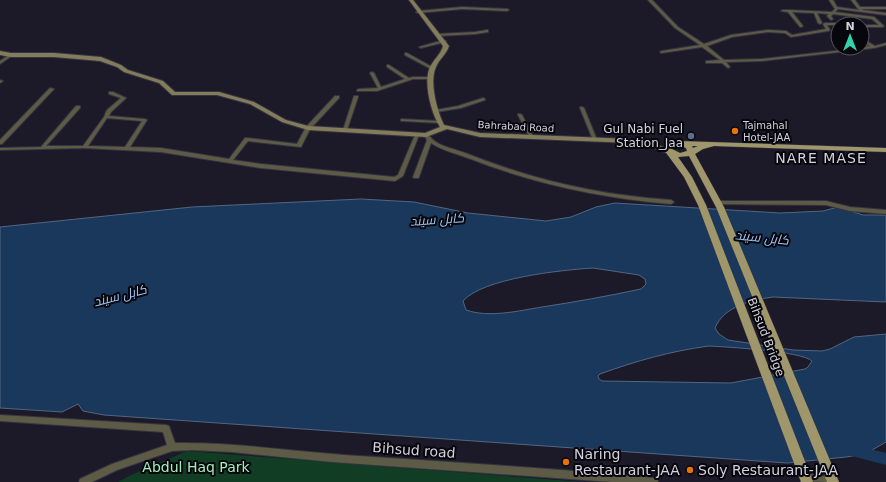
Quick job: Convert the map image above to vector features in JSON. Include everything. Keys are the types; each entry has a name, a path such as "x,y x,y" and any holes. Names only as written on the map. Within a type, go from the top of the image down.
{"main road":[{"path":"411,0 418,12 444,40 446,46 445,53 432,68 430,78 439,122"},
{"path":"0,53 11,55 54,54 101,59 119,66 126,71 161,82 174,94 217,93 252,103 284,121 308,128 426,135 446,127"},
{"name":"Bahrabad Road","path":"439,122 442,126 480,135 632,141 654,145 670,152 682,165 692,182 703,207"},
{"path":"632,141 886,150"},
{"path":"715,144 701,147 691,153 679,155 670,152 667,146 677,143 689,147 691,153 719,205 833,482"},
{"name":"Bihsud Bridge","path":"703,207 806,479"}],"street":[{"path":"650,0 680,30 705,45 728,67"},
{"path":"831,0 836,8 886,14"},
{"path":"853,0 864,12"},
{"path":"418,12 462,8 507,10"},
{"path":"830,16 836,8"},
{"path":"859,8 886,8"},
{"path":"783,11 833,13 873,18 882,26 870,26"},
{"path":"789,11 801,26"},
{"path":"815,12 820,23"},
{"path":"877,21 886,21"},
{"path":"662,52 705,45 730,36 768,31 786,32 791,36 828,30 825,24 830,24"},
{"path":"438,34 475,33 488,31"},
{"path":"421,47 444,40"},
{"path":"707,62 768,59 874,47 886,44"},
{"path":"870,45 874,47"},
{"path":"406,54 432,68"},
{"path":"0,63 11,55"},
{"path":"388,66 409,80"},
{"path":"372,73 380,89"},
{"path":"359,90 380,89 416,78 430,78"},
{"path":"0,143 52,89"},
{"path":"84,147 109,111 124,98 112,93"},
{"path":"230,161 247,139 299,146 308,128 337,96"},
{"path":"345,130 356,97"},
{"path":"436,111 459,107 483,99"},
{"path":"42,148 78,107"},
{"path":"582,108 595,140"},
{"path":"520,116 532,138"},
{"path":"106,117 145,120 126,149"},
{"path":"403,120 439,122"},
{"path":"0,149 84,147 161,150 230,161 395,179 400,176 417,135"},
{"path":"426,135 430,140 483,163 532,179 609,196 671,202"},
{"path":"416,177 430,140"},
{"path":"719,205 826,204 850,209 886,212"},
{"path":"0,418 166,428 172,447"},
{"name":"Bihsud road","path":"83,482 115,467 172,447 202,445 333,458 581,474 654,482"},
{"path":"806,479 833,482"}],"green space":[{"name":"Abdul Haq Park","path":"187,451 583,482 118,482"}],"water":[{"name":"کابل سيند","path":"361,199 414,202 468,213 546,221 571,217 596,207 615,203 780,213 823,211 838,207 863,215 886,215 886,302 773,297 748,302 732,309 719,320 715,328 719,334 728,340 793,350 822,351 830,349 854,337 886,334 886,442 865,454 787,463 104,415 83,411 78,404 62,412 0,408 0,227 192,207","holes":["593,268 639,275 645,279 646,284 641,289 629,292 494,314 466,310 463,301 473,293 487,286 505,281 544,273","709,346 779,352 812,361 805,369 731,383 602,381 598,376 613,369 654,357"]}],"waterway":[{"path":"853,451 886,459"}],"place":[{"name":"Tajmahal Hotel-JAA","path":"735,131"},
{"name":"Gul Nabi Fuel Station_Jaa","path":"691,136"},
{"name":"Naring Restaurant-JAA","path":"566,462"},
{"name":"Soly Restaurant-JAA","path":"690,470"}],"district":[{"name":"NARE MASE","path":"821,158"}]}
